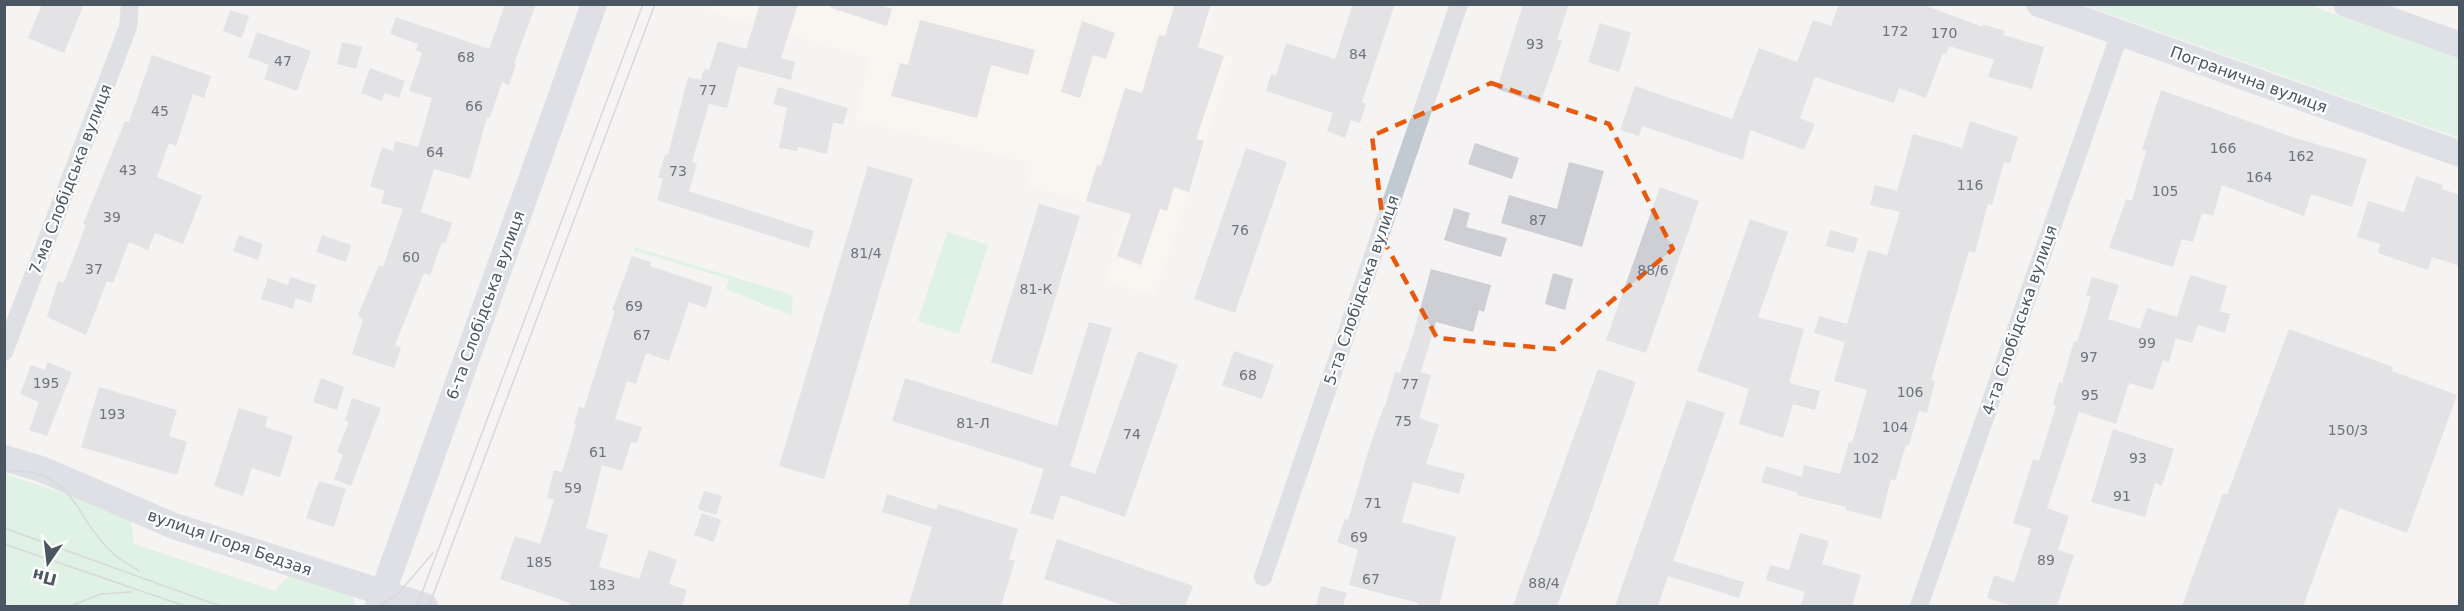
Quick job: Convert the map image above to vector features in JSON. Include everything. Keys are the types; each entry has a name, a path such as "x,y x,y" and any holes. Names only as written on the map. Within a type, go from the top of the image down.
{"street":[{"name":"7-ма Слобідська вулиця","path":"4,352 128,27 130,4"},
{"name":"6-та Слобідська вулиця","path":"381,600 529,180 594,4"},
{"name":"5-та Слобідська вулиця","path":"1263,577 1459,4"},
{"name":"Погранична вулиця","path":"2039,4 2460,154"},
{"path":"2346,4 2460,45"},
{"name":"4-та Слобідська вулиця","path":"1919,606 2120,33"},
{"name":"вулиця Ігоря Бедзая","path":"4,458 41,468 174,526 381,600 425,606"}],"highlighted area":[{"path":"1491,83 1609,124 1673,249 1555,349 1437,338 1386,245 1372,136"}],"shaded area":[{"path":"709,4 1216,5 1203,47 1233,58 1155,296 1105,281 1126,213 1027,186 1033,163 855,120 869,58 707,11"}],"green space":[{"path":"2084,5 2308,5 2459,58 2459,138"},
{"path":"947,232 988,245 959,334 918,321"},
{"path":"634,247 790,294 793,300 791,315 726,289 729,279 633,250"},
{"path":"5,474 130,515 134,544 275,591 291,573 349,593 355,606 15,606 5,603"}],"building":[{"path":"42,4 84,4 64,53 28,38"},
{"path":"505,4 536,4 514,64 516,65 509,85 502,82 490,118 487,117 470,179 434,169 421,212 452,223 445,244 442,242 430,275 424,273 395,345 401,348 394,368 352,354 363,320 358,315 379,265 383,267 403,209 381,203 385,191 370,186 382,147 393,151 395,141 418,147 432,98 409,91 422,53 416,50 418,44 390,34 396,17 489,49"},
{"path":"760,4 798,4 781,58 795,62 791,80 738,66 727,108 709,104 692,162 697,164 689,191 814,231 809,248 657,200 663,179 658,177 665,155 668,155 688,77 701,80 704,69 709,70 718,41 746,49"},
{"path":"832,4 878,4 892,9 887,26 831,8"},
{"path":"1175,4 1211,4 1198,47 1224,56 1196,139 1204,141 1189,192 1174,187 1167,211 1160,209 1141,265 1117,256 1131,214 1086,201 1097,165 1101,166 1125,88 1142,93 1159,35 1165,36"},
{"path":"1353,4 1395,4 1362,102 1366,104 1360,123 1351,120 1345,138 1327,131 1333,113 1266,91 1271,74 1276,76 1286,43 1335,59"},
{"path":"1523,4 1569,4 1557,39 1562,41 1540,104 1497,89"},
{"path":"1839,4 1921,4 1983,27 1983,24 2004,31 2003,35 2044,47 2032,89 1988,77 1994,60 1949,46 1946,54 1943,53 1926,98 1899,88 1894,103 1815,77 1800,118 1815,124 1804,150 1750,130 1743,160 1642,126 1639,136 1620,130 1635,86 1732,119 1759,48 1797,62 1813,20 1831,26"},
{"path":"230,10 249,16 242,38 223,31"},
{"path":"920,20 1035,50 1028,75 991,65 977,118 891,96 900,63 908,65"},
{"path":"1082,21 1115,33 1106,59 1093,55 1080,98 1061,92"},
{"path":"1600,23 1631,33 1619,72 1588,62"},
{"path":"257,32 311,51 297,91 264,79 269,65 248,57"},
{"path":"342,42 362,47 356,69 337,64"},
{"path":"152,55 211,76 204,98 193,94 176,146 169,143 157,177 202,196 183,244 155,233 148,250 129,242 113,283 107,281 86,335 47,317 58,281 64,282 86,225 83,224 125,121 129,122"},
{"path":"370,68 405,81 399,98 384,93 382,101 361,93"},
{"path":"778,87 848,108 843,125 833,122 827,154 798,147 797,151 779,148 787,108 773,104"},
{"path":"2161,90 2295,138 2367,159 2352,207 2311,194 2304,216 2222,185 2213,216 2202,213 2193,242 2182,239 2173,267 2109,248 2126,199 2132,201 2146,151 2142,150"},
{"path":"1970,121 2018,137 2010,163 2004,162 1992,205 1988,204 1975,253 1969,251 1931,380 1935,381 1927,413 1919,411 1895,481 1891,479 1881,519 1846,510 1846,507 1797,495 1798,493 1761,482 1766,466 1802,477 1804,465 1840,474 1849,442 1852,443 1867,390 1834,381 1845,342 1814,333 1819,316 1847,324 1868,250 1887,255 1900,212 1870,205 1875,185 1897,191 1913,134 1962,148"},
{"path":"1475,143 1519,158 1512,179 1468,164"},
{"path":"1246,148 1287,162 1235,313 1194,299"},
{"path":"1569,162 1604,171 1582,247 1501,223 1509,195 1557,209"},
{"path":"868,166 913,179 824,479 779,466"},
{"path":"2416,176 2443,185 2442,189 2460,195 2460,266 2432,257 2428,270 2378,253 2380,244 2357,237 2368,201 2404,212"},
{"path":"1660,187 1699,201 1646,353 1606,340"},
{"path":"1039,204 1080,216 1032,375 991,362"},
{"path":"1454,208 1470,213 1466,227 1507,238 1501,257 1444,240"},
{"path":"1750,219 1788,232 1758,317 1804,329 1789,383 1820,391 1815,410 1793,404 1783,438 1739,424 1749,389 1697,371"},
{"path":"1830,230 1858,238 1854,253 1826,246"},
{"path":"239,235 263,244 258,260 233,251"},
{"path":"322,235 351,245 346,262 316,252"},
{"path":"632,256 651,262 650,266 713,287 706,308 689,302 669,361 646,353 636,384 627,381 615,419 642,427 637,443 631,442 622,471 602,465 586,528 608,535 599,567 639,579 649,550 677,560 669,584 687,590 682,606 568,606 570,603 500,579 515,536 540,544 554,500 547,498 554,470 562,472 579,407 584,408 615,311 612,310"},
{"path":"1431,269 1491,285 1484,312 1479,310 1473,332 1436,322 1421,372 1431,375 1419,418 1439,425 1426,464 1465,474 1459,494 1413,482 1402,522 1456,537 1439,606 1418,606 1418,603 1349,585 1358,550 1337,542 1345,519 1348,520 1395,372 1400,373"},
{"path":"1553,273 1573,279 1565,310 1545,304"},
{"path":"2190,275 2227,286 2220,311 2230,314 2225,333 2198,325 2192,343 2176,338 2169,362 2163,360 2153,390 2129,383 2116,424 2079,412 2047,508 2069,516 2058,550 2074,555 2057,606 2013,606 1987,598 1994,575 2014,582 2031,529 2013,523 2033,459 2039,461 2056,406 2053,404 2059,382 2062,383 2074,341 2077,342 2091,297 2086,295 2092,277 2119,285 2108,319 2140,329 2147,308 2177,317"},
{"path":"290,277 316,285 311,303 296,298 293,309 261,299 268,278 288,285"},
{"path":"1089,322 1112,328 1070,466 1095,474 1138,351 1178,365 1125,517 1061,495 1053,520 1030,513 1044,469 892,421 905,378 1057,426"},
{"path":"2289,329 2393,367 2392,371 2457,395 2407,533 2339,508 2303,606 2182,606 2223,493 2227,495"},
{"path":"1234,351 1274,365 1262,399 1222,385"},
{"path":"47,362 72,372 47,436 29,430 39,402 20,394 31,365 45,370"},
{"path":"1598,369 1636,382 1585,530 1557,606 1513,606"},
{"path":"321,378 344,387 337,410 313,402"},
{"path":"99,387 177,410 169,436 187,442 177,475 81,447"},
{"path":"352,398 381,408 351,486 334,479 343,455 337,452 349,422 345,420"},
{"path":"1687,400 1725,413 1673,561 1744,582 1739,598 1668,576 1658,606 1615,606"},
{"path":"239,408 268,417 265,427 293,436 280,477 252,468 243,496 214,486"},
{"path":"2113,429 2174,449 2162,486 2155,483 2145,517 2091,502"},
{"path":"319,481 346,489 334,527 306,518"},
{"path":"704,491 722,496 716,515 698,509"},
{"path":"887,494 936,510 938,504 1018,529 1009,559 1015,561 1001,606 908,606 932,527 882,512"},
{"path":"702,513 721,520 714,542 694,535"},
{"path":"1800,533 1829,541 1822,564 1861,575 1852,606 1800,606 1805,592 1766,580 1770,565 1789,570"},
{"path":"1057,539 1193,586 1185,606 1126,606 1044,579"},
{"path":"1321,586 1347,593 1343,606 1316,606"}],"tram line":[{"path":"417,606 643,4"},
{"path":"429,606 655,4"},
{"path":"4,471 28,472 46,477 60,486 102,542 119,558 139,571"},
{"path":"4,528 220,606"},
{"path":"4,544 185,606"},
{"path":"378,606 396,596 433,553"},
{"path":"71,606 101,594 131,592"}]}
